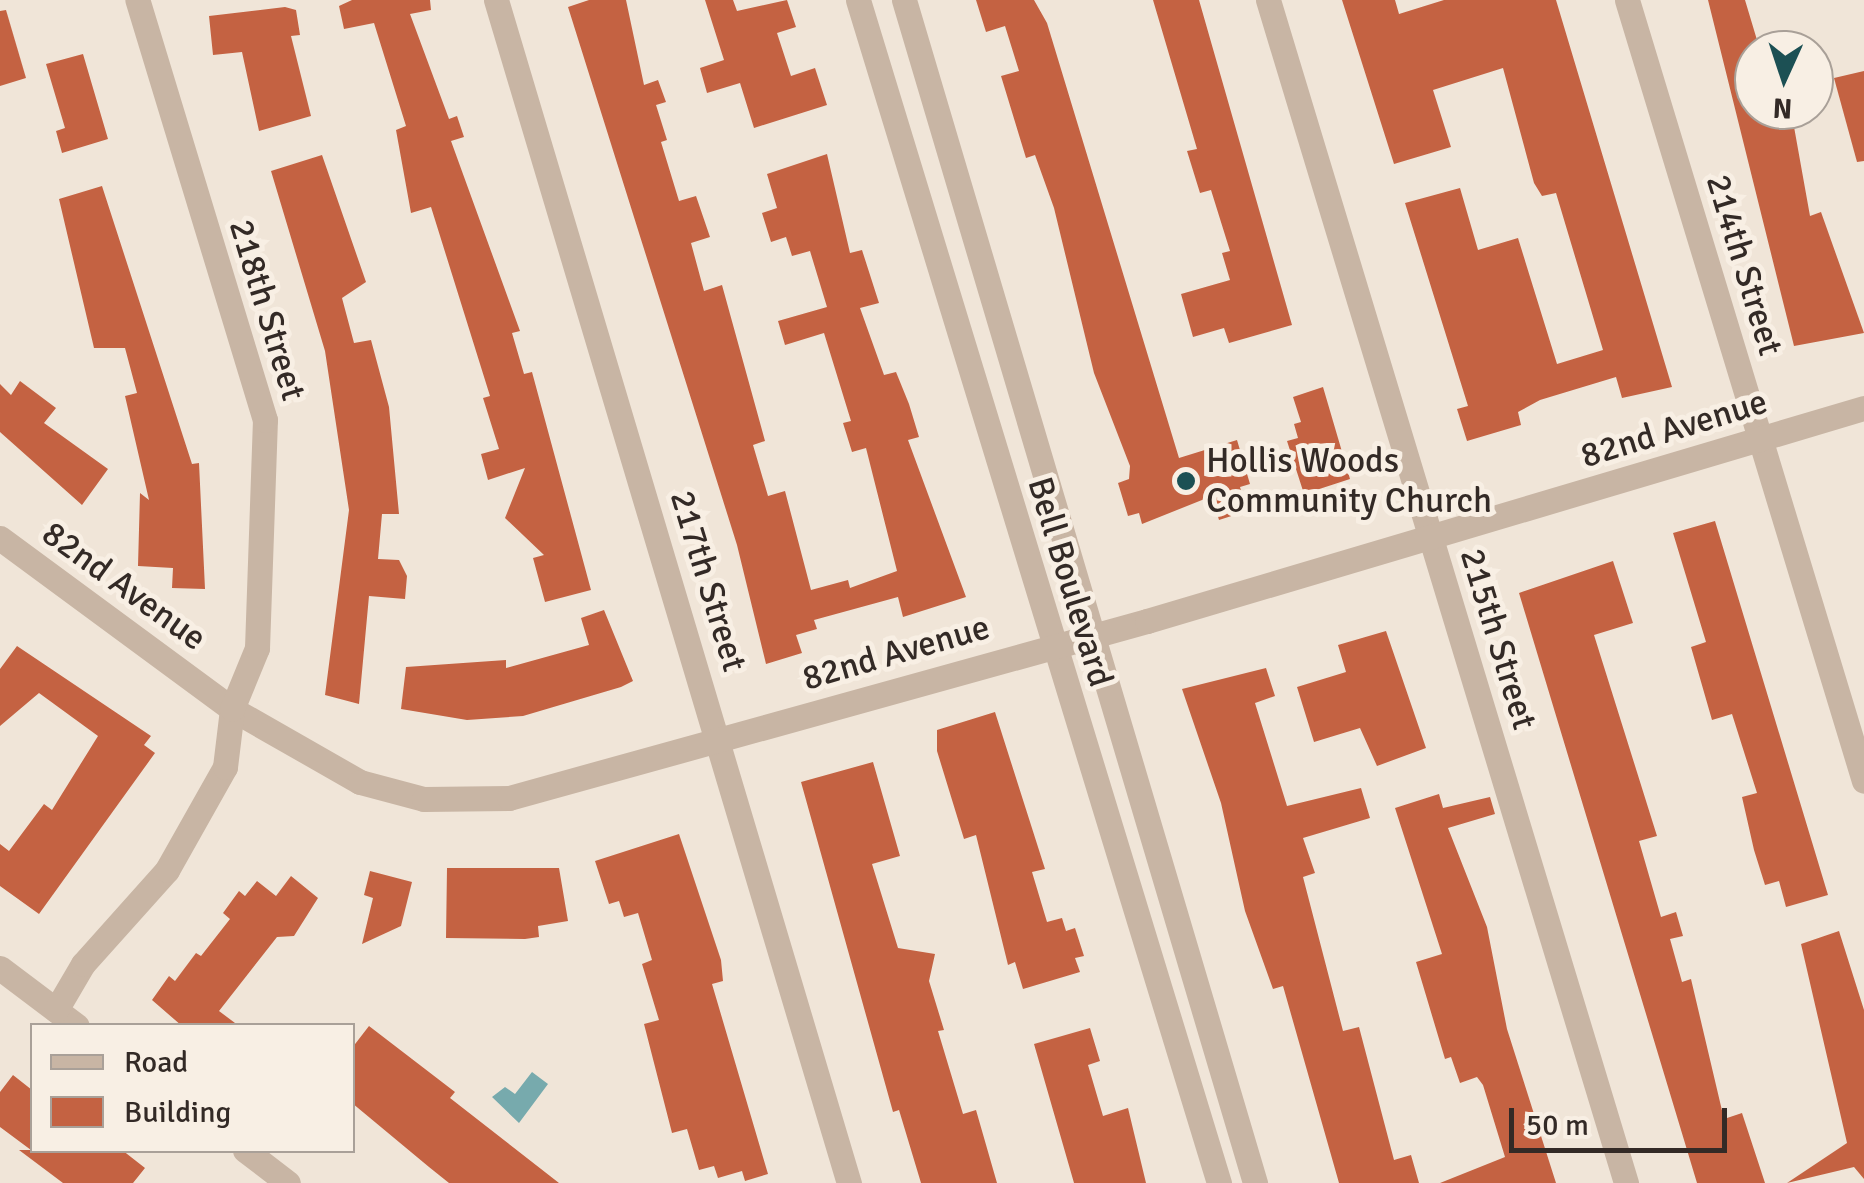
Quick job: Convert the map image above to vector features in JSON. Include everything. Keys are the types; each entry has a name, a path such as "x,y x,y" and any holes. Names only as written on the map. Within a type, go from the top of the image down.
{"street":[{"name":"218th Street","path":"66,1018 84,964 168,870 225,767 232,709 257,648 265,420 137,0"},
{"name":"217th Street","path":"496,0 849,1183"},
{"name":"Bell Boulevard","path":"858,0 1219,1183"},
{"name":"Bell Boulevard","path":"904,0 1098,635 1255,1183"},
{"name":"215th Street","path":"1268,0 1626,1183"},
{"name":"214th Street","path":"1628,0 1864,781"},
{"name":"82nd Avenue","path":"0,538 232,709 360,782 424,798 509,798 1432,539 1864,408"},
{"path":"0,968 66,1018"},
{"path":"249,1153 288,1183"}],"water":[{"path":"532,1072 548,1084 519,1123 492,1097 505,1087 515,1094"}],"building":[{"path":"352,0 430,0 431,10 410,14 449,119 457,116 464,137 451,141 520,331 512,333 524,374 532,372 591,590 545,602 533,558 544,555 505,518 525,468 488,480 481,454 499,449 483,398 490,396 431,207 411,213 396,130 406,126 374,23 344,29 339,6"},
{"path":"589,0 626,0 644,85 658,80 666,102 656,105 667,140 661,142 679,201 696,196 710,237 691,243 704,291 722,285 765,441 753,445 768,496 785,491 811,590 848,580 850,588 897,571 866,448 852,452 843,423 851,421 824,333 785,345 778,321 827,307 810,251 792,256 786,237 771,242 762,213 777,208 767,174 827,154 850,253 862,250 879,303 860,308 884,375 896,372 909,404 919,437 908,440 966,597 903,617 898,597 814,620 817,629 796,635 802,653 766,664 737,545 568,7"},
{"path":"705,0 733,0 737,11 787,0 796,27 777,33 791,76 815,68 827,105 754,128 740,83 707,93 700,68 724,60"},
{"path":"976,0 1034,0 1047,23 1179,458 1237,440 1250,484 1240,487 1247,511 1219,520 1212,496 1142,524 1139,513 1128,516 1118,483 1129,479 1130,466 1094,373 1054,208 1035,155 1026,158 1001,76 1019,71 1005,26 986,32"},
{"path":"1153,0 1199,0 1292,325 1229,343 1224,328 1193,337 1181,294 1230,280 1222,253 1230,251 1211,190 1200,193 1187,151 1197,149"},
{"path":"1342,0 1395,0 1399,14 1444,0 1556,0 1672,387 1622,398 1616,377 1540,400 1518,412 1521,425 1467,441 1457,409 1468,406 1405,203 1460,188 1478,250 1518,238 1557,364 1603,350 1556,193 1542,196 1534,183 1503,68 1433,90 1451,147 1394,164"},
{"path":"1708,0 1745,0 1754,30 1734,30 1734,105"},
{"path":"285,7 296,10 300,35 291,36 311,116 259,131 242,52 213,55 209,16"},
{"path":"6,10 26,78 0,86 0,11"},
{"path":"83,54 108,139 62,153 56,131 65,128 46,64"},
{"path":"1864,71 1864,161 1857,162 1834,78"},
{"path":"1740,130 1795,130 1810,216 1821,212 1864,333 1794,346"},
{"path":"322,155 366,282 342,298 354,343 371,340 389,407 399,514 382,514 378,559 399,560 407,576 405,599 369,596 359,704 325,695 349,510 325,351 271,171"},
{"path":"102,186 192,464 199,463 205,589 172,588 173,568 138,566 140,493 149,500 125,396 137,393 125,348 94,348 59,199"},
{"path":"20,381 56,408 44,423 108,469 82,505 0,432 0,384 11,395"},
{"path":"1323,387 1350,479 1304,494 1287,441 1298,438 1294,424 1301,422 1293,397"},
{"path":"1715,521 1828,895 1786,907 1779,881 1765,885 1754,850 1742,797 1757,793 1732,714 1712,720 1691,647 1706,642 1673,533"},
{"path":"1613,561 1633,623 1594,635 1657,836 1639,841 1661,917 1676,912 1683,936 1670,939 1682,982 1691,979 1724,1119 1742,1113 1765,1183 1697,1183 1519,593"},
{"path":"604,610 633,681 621,687 523,716 467,720 401,709 406,667 506,660 506,668 589,645 581,618"},
{"path":"1386,631 1426,748 1377,766 1360,728 1314,742 1297,687 1346,672 1338,645"},
{"path":"17,646 151,736 144,745 155,753 39,914 0,886 0,844 9,851 44,804 52,810 98,736 39,693 0,726 0,669"},
{"path":"1266,668 1275,696 1255,703 1287,806 1361,788 1370,818 1303,838 1315,873 1303,877 1343,1031 1359,1027 1394,1160 1411,1155 1419,1183 1339,1183 1283,986 1273,989 1245,911 1221,803 1182,689"},
{"path":"995,712 1045,869 1032,872 1047,922 1062,918 1066,931 1075,928 1084,956 1075,958 1080,972 1023,989 1015,962 1008,965 976,835 964,839 937,751 937,730"},
{"path":"873,762 900,856 872,864 898,948 935,954 929,981 944,1030 938,1031 963,1114 976,1110 997,1183 921,1183 899,1110 893,1112 801,782"},
{"path":"1439,794 1443,808 1490,797 1495,814 1448,828 1487,927 1507,1029 1556,1183 1440,1183 1505,1157 1483,1085 1477,1077 1460,1083 1451,1057 1445,1059 1416,962 1442,954 1395,808"},
{"path":"679,834 721,960 723,981 712,984 768,1174 745,1181 742,1171 718,1178 714,1166 699,1170 687,1129 672,1133 644,1024 659,1020 642,964 652,960 638,913 624,917 619,901 609,904 595,861"},
{"path":"447,868 559,868 568,921 538,926 539,937 525,939 446,938"},
{"path":"370,871 412,882 401,926 362,944 373,898 364,895"},
{"path":"291,876 318,898 294,936 277,937 219,1011 235,1023 179,1023 152,1000 169,976 175,981 196,953 201,956 230,919 223,913 239,891 245,896 257,881 276,896"},
{"path":"1839,931 1864,1010 1864,1179 1854,1167 1787,1183 1847,1143 1801,944"},
{"path":"369,1026 455,1092 450,1098 559,1183 449,1183 355,1105 355,1044"},
{"path":"1090,1028 1100,1061 1088,1065 1103,1116 1128,1108 1146,1183 1074,1183 1034,1044"},
{"path":"13,1075 30,1088 30,1149 0,1127 0,1092"},
{"path":"19,1150 126,1153 145,1168 133,1183 63,1183"}],"place":[{"name":"Hollis Woods Community Church","path":"1186,481"}]}
